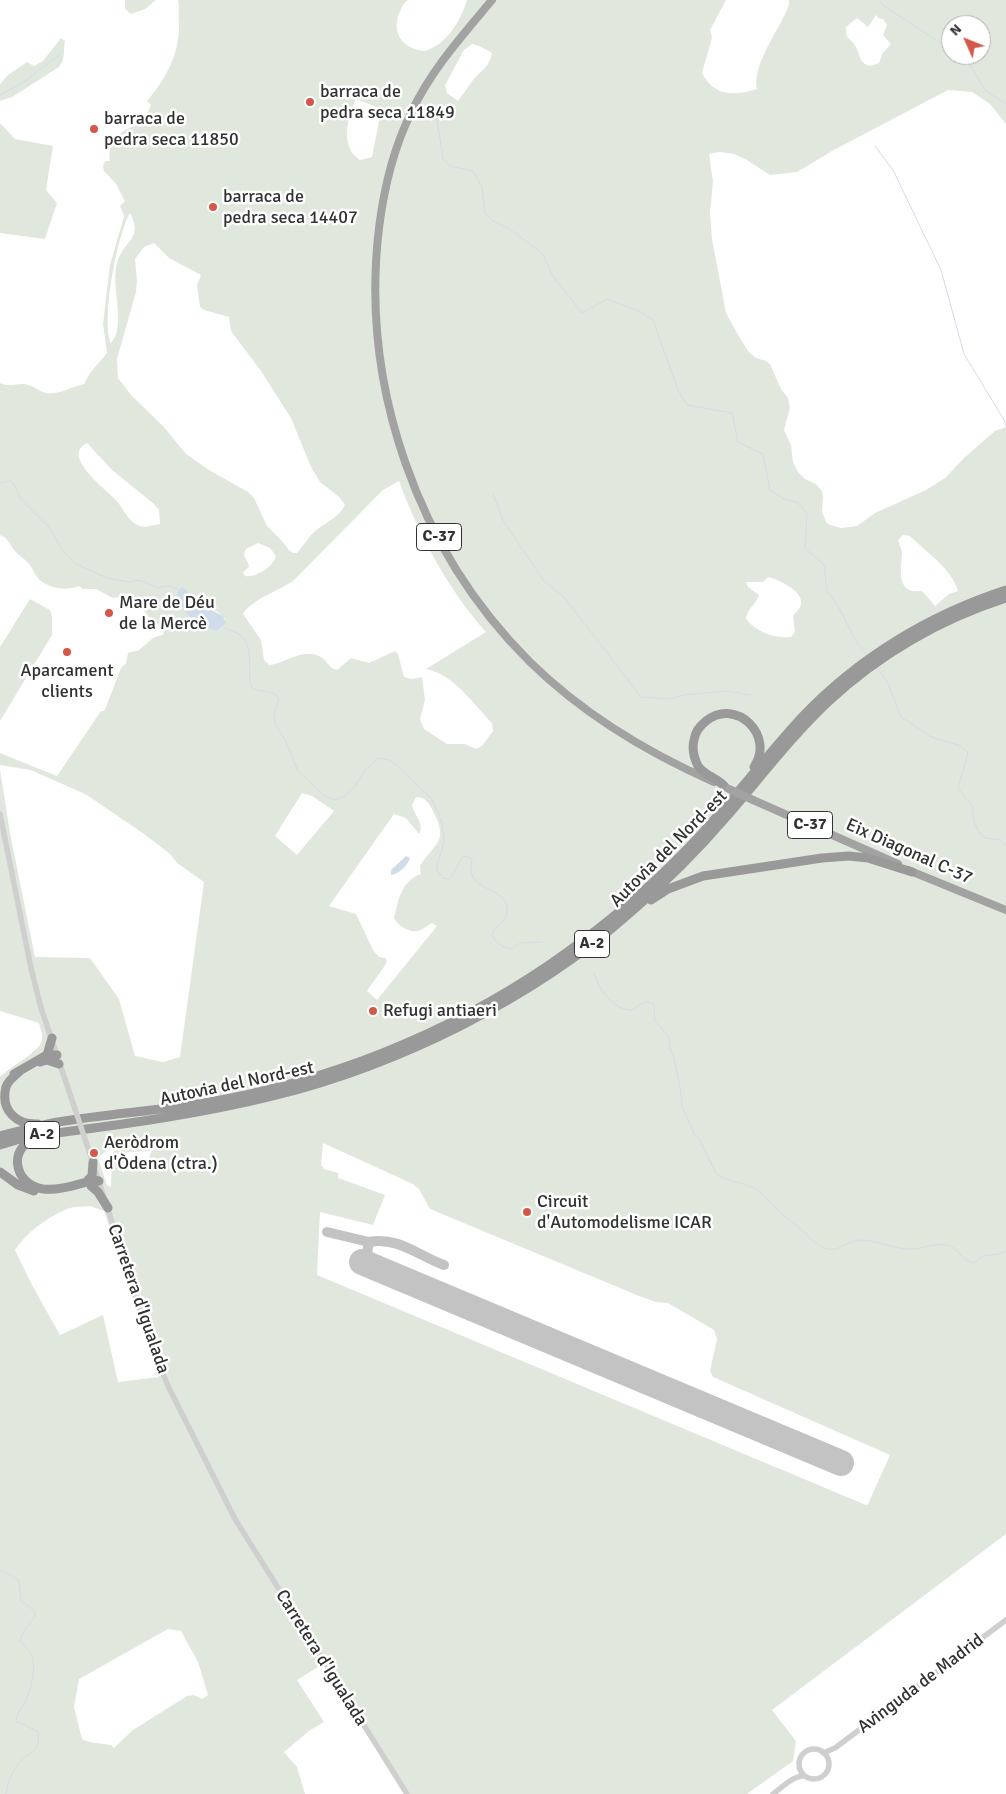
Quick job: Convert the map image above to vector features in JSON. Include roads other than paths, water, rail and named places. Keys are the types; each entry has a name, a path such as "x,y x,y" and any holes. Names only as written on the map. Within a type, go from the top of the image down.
{"highway":[{"path":"486,4 492,0"},
{"path":"486,4 498,0"},
{"name":"Eix Diagonal C-37","path":"486,4 478,11 476,18 435,70 410,113 396,150 385,190 376,253 374,299 381,371 394,428 412,482 438,537 462,579 491,618 528,660 560,689 605,724 683,768 912,872 1006,910"},
{"name":"Autovia del Nord-est","path":"0,1136 56,1123 204,1103 269,1090 343,1067 423,1035 504,994 570,950 639,895 713,821 798,722 855,669 931,621 1006,590"},
{"name":"Autovia del Nord-est","path":"0,1145 28,1137 204,1110 251,1101 302,1088 368,1066 436,1038 494,1007 554,972 628,915 699,847 799,731 847,685 893,651 925,632 972,610 1006,598"},
{"path":"713,821 756,764 760,752 759,735 751,724 741,716 728,713 716,715 704,722 695,734 693,747 698,766 727,788"},
{"path":"628,915 668,889 702,876 822,858 849,856 874,860 912,872"},
{"path":"47,1058 52,1038"},
{"path":"0,1088 7,1079 35,1063 47,1058 58,1059"},
{"path":"19,1072 6,1086 4,1103 9,1115 21,1123 56,1123"},
{"path":"85,1129 31,1140 21,1149 16,1162 20,1176 28,1184 42,1188 92,1183"},
{"path":"93,1162 92,1183 108,1208"},
{"path":"0,1172 27,1190 37,1192 50,1192 92,1183"}],"street":[{"path":"0,814 31,968 41,1008 93,1162"},
{"name":"Carretera d'Igualada","path":"108,1208 151,1346 169,1388 235,1519 407,1794"},
{"name":"Avinguda de Madrid","path":"823,1753 835,1748 1006,1620"},
{"name":"Avinguda de Madrid","path":"828,1761 835,1748"},
{"path":"773,1794 800,1776 812,1779 823,1776 828,1768 828,1761 823,1753 816,1750 807,1752 800,1758 800,1768 804,1776"},
{"path":"790,1781 800,1768"}],"water":[{"path":"182,587 204,606 223,616 226,623 218,631 211,630 198,623 182,607 177,593"},
{"path":"406,856 410,858 409,861 400,871 391,875 391,870"}],"waterway":[{"path":"879,0 884,6 941,43"},
{"path":"0,95 24,82 59,55"},
{"path":"970,65 986,91 1006,104"},
{"path":"436,113 443,159 450,166 473,171 482,187 485,213 493,221 508,228 543,254 552,275 582,313 607,299 641,312 653,320 678,390 687,405 732,413 738,442 763,454 770,490 782,498 798,503 807,514 805,548 824,565 827,591 838,606 857,643 867,655"},
{"path":"875,146 893,170 941,270 964,354 1006,426"},
{"path":"0,483 10,481 14,484 21,499 49,527 63,551 74,563 107,578 129,582 139,580 159,588 170,586 180,591"},
{"path":"493,494 503,520 544,581 564,597 641,697 671,699 683,695 727,691 750,695"},
{"path":"221,626 239,634 247,645 250,659 251,687 273,693 279,698 274,713 275,724 285,740 298,771 326,797 335,800 345,796 354,788 365,770 379,758 389,760 395,764 432,799 442,823 444,843 437,864 437,870 443,878 448,879 452,876 462,857 467,856 472,859 471,871 474,878 478,883 498,894 506,905 506,916 492,935 500,945 512,949 520,943 542,942"},
{"path":"877,668 887,681 901,717 931,737 961,746 968,753 958,788 972,806 974,822 980,834 986,838 1001,840 1006,846"},
{"path":"594,973 599,986 607,998 618,1006 632,1010 645,1002 654,1005 655,1021 669,1037 680,1087 682,1107 716,1174 756,1189 816,1243 828,1249 836,1249 860,1240 906,1249 946,1245 954,1248 966,1260 974,1263 983,1256 1006,1251"},
{"path":"0,1570 19,1581 21,1601 35,1611 35,1616 20,1640 32,1657 33,1673 28,1695 17,1716 16,1722 38,1732 38,1744 18,1764 9,1782 6,1794"}],"place":[{"name":"barraca de pedra seca 11849","path":"310,102"},
{"name":"barraca de pedra seca 11850","path":"94,129"},
{"name":"barraca de pedra seca 14407","path":"213,207"},
{"name":"Mare de Déu de la Mercè","path":"109,613"},
{"name":"Aparcament clients","path":"67,652"},
{"name":"Refugi antiaeri","path":"373,1011"},
{"name":"Aeròdrom d'Òdena (ctra.)","path":"94,1153"},
{"name":"Circuit d'Automodelisme ICAR","path":"527,1212"}]}
